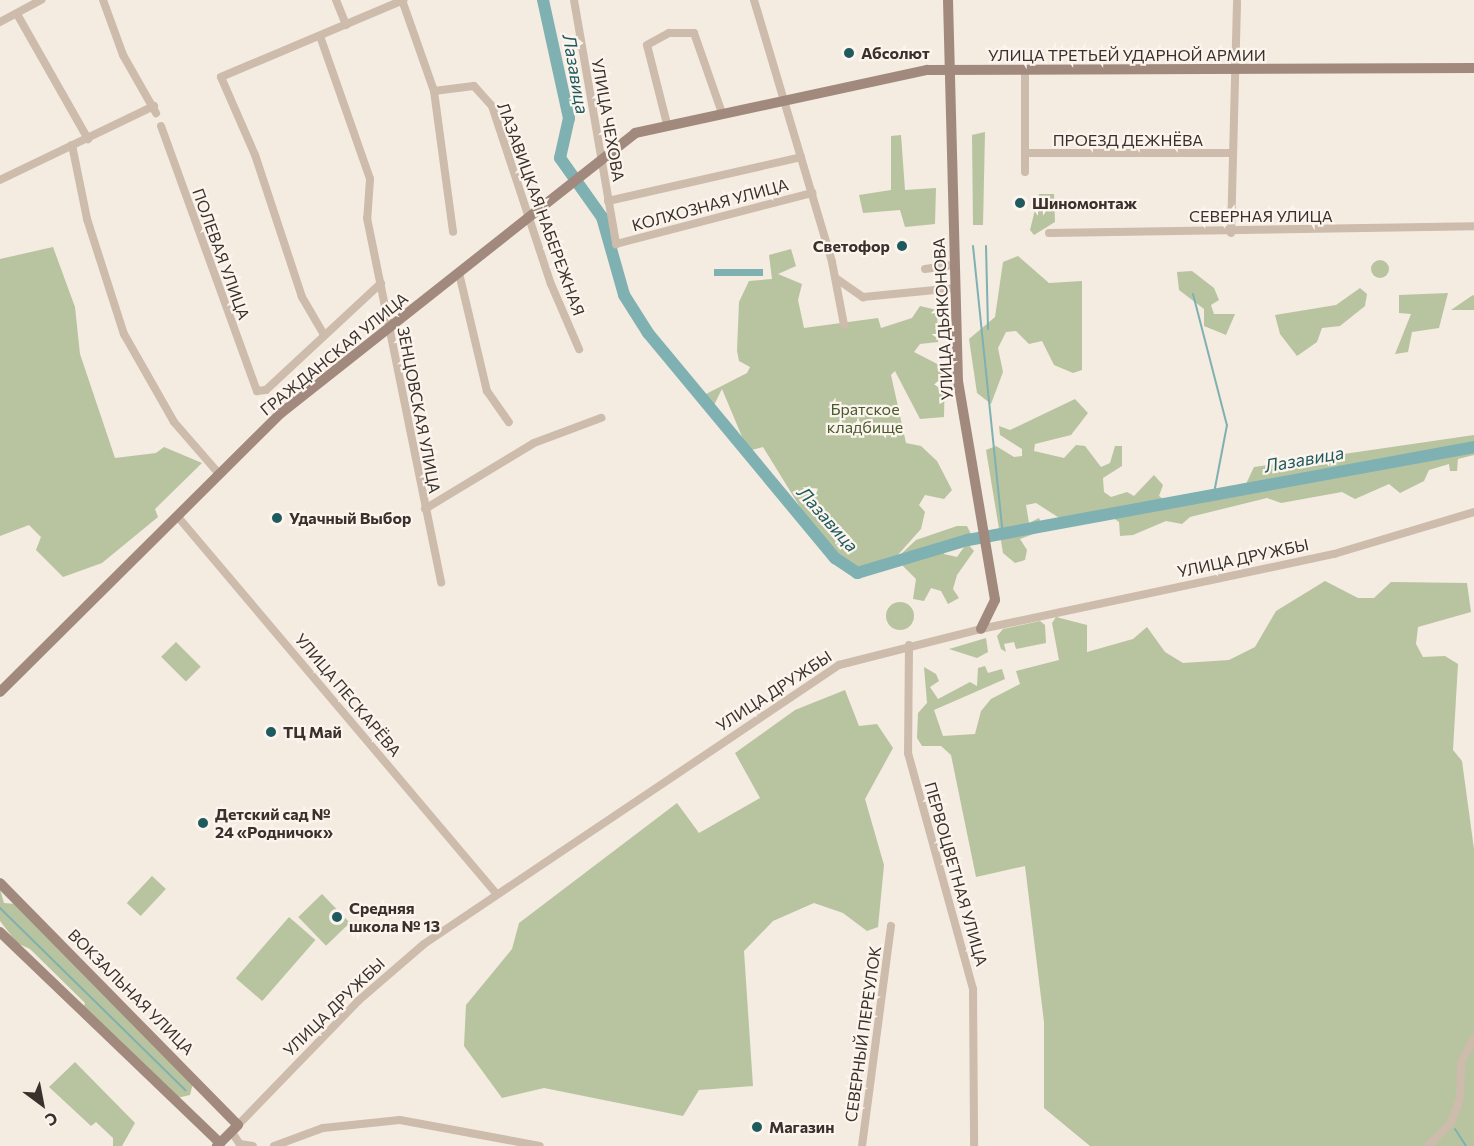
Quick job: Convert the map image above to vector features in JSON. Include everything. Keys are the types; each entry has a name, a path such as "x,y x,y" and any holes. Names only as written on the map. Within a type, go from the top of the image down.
{"main road":[{"name":"УЛИЦА ДЬЯКОНОВА","path":"948,0 958,381 995,600 981,629"},
{"name":"УЛИЦА ТРЕТЬЕЙ УДАРНОЙ АРМИИ","path":"667,124 949,69 1236,71 1474,68"},
{"name":"ГРАЖДАНСКАЯ УЛИЦА","path":"0,693 281,413 389,326 562,194 601,158 635,133 667,124"},
{"name":"ВОКЗАЛЬНАЯ УЛИЦА","path":"0,883 235,1128"},
{"path":"0,932 218,1144"},
{"name":"УЛИЦА ДРУЖБЫ","path":"218,1144 235,1128"}],"street":[{"path":"0,22 41,0"},
{"path":"0,180 72,145 155,109 123,55 103,0"},
{"path":"336,0 346,25"},
{"path":"381,283 324,333 302,297 240,120 221,77 402,0 434,91 453,232"},
{"name":"УЛИЦА ЧЕХОВА","path":"574,0 616,244"},
{"name":"КОЛХОЗНАЯ УЛИЦА","path":"754,0 836,278 843,325"},
{"path":"1231,233 1229,153 1236,71 1237,2"},
{"path":"17,14 88,139"},
{"path":"667,124 647,45 669,33 694,33 722,113"},
{"name":"ЗЕНЦОВСКАЯ УЛИЦА","path":"320,36 370,179 367,218 441,583"},
{"path":"1025,69 1025,172"},
{"name":"ЛАЗАВИЦКАЯ НАБЕРЕЖНАЯ","path":"434,91 474,86 492,106 531,217 551,284 579,349"},
{"name":"ПОЛЕВАЯ УЛИЦА","path":"161,126 257,391 266,390 324,333"},
{"path":"72,145 87,219 124,334 174,422 220,475"},
{"name":"ПРОЕЗД ДЕЖНЁВА","path":"1026,153 1229,153"},
{"path":"608,201 801,157"},
{"name":"КОЛХОЗНАЯ УЛИЦА","path":"616,244 812,193"},
{"name":"СЕВЕРНАЯ УЛИЦА","path":"1049,233 1231,233 1474,226"},
{"path":"925,269 955,265"},
{"path":"459,273 487,391 509,422"},
{"path":"836,278 863,297 956,288"},
{"path":"425,509 534,443 601,418"},
{"name":"УЛИЦА ДРУЖБЫ","path":"235,1128 358,1001 496,893 839,665 909,645 1334,554 1474,512"},
{"name":"УЛИЦА ПЕСКАРЁВА","path":"178,517 496,893"},
{"name":"ПЕРВОЦВЕТНАЯ УЛИЦА","path":"909,645 908,753 973,989 974,1146"},
{"name":"СЕВЕРНЫЙ ПЕРЕУЛОК","path":"862,1146 891,926"},
{"path":"1428,1146 1451,1123 1460,1098 1461,1063 1474,1038"},
{"path":"274,1146 323,1128 400,1120 539,1146"},
{"name":"ВОКЗАЛЬНАЯ УЛИЦА","path":"235,1128 240,1145"},
{"path":"240,1145 253,1146"}],"green space":[{"path":"985,132 983,225 973,225 972,135"},
{"path":"901,135 905,190 936,188 935,224 905,227 900,210 863,213 859,195 891,190 891,136"},
{"path":"1039,194 1054,194 1055,222 1034,235 1030,230"},
{"path":"53,247 75,307 80,354 115,458 156,453 164,447 202,463 155,509 158,517 102,563 63,577 36,550 41,537 29,525 0,536 0,259"},
{"name":"Братское кладбище","path":"791,249 796,266 778,274 802,284 798,300 804,328 878,318 881,328 912,318 920,306 937,310 938,342 920,344 914,352 945,368 944,417 920,419 895,371 891,375 906,443 921,446 937,461 952,490 944,499 925,495 919,505 925,512 921,529 896,557 855,569 821,541 763,447 748,451 722,389 714,405 704,395 747,373 750,367 739,361 737,351 739,302 749,281 772,279 769,255"},
{"path":"1018,256 1049,283 1082,281 1082,370 1073,373 1054,365 1042,341 1029,344 1016,331 1006,332 998,348 1003,372 991,404 977,393 969,339 995,317 1003,262"},
{"path":"1380,260 1386,263 1389,269 1386,275 1380,278 1374,275 1371,269 1374,263"},
{"path":"1192,271 1214,288 1219,300 1211,305 1214,314 1235,314 1226,335 1204,326 1204,309 1179,290 1177,272"},
{"path":"1360,288 1367,294 1365,306 1340,326 1322,328 1317,342 1297,356 1280,334 1275,315 1336,305"},
{"path":"1448,293 1439,328 1412,332 1408,352 1395,354 1411,314 1399,313 1399,295"},
{"path":"1473,295 1474,310 1451,310"},
{"path":"1075,399 1088,413 1071,435 1035,444 1034,451 1064,458 1076,445 1085,446 1101,467 1110,463 1115,446 1122,446 1122,466 1103,478 1104,492 1111,497 1127,492 1134,496 1154,475 1163,485 1159,496 1166,501 1246,484 1254,467 1474,435 1474,455 1458,459 1457,471 1450,471 1449,464 1429,470 1424,481 1400,493 1389,484 1355,499 1342,492 1281,503 1267,498 1190,517 1182,524 1166,521 1133,535 1120,536 1119,522 1105,512 1061,519 1036,503 1026,505 1029,523 1039,518 1044,530 1020,539 1027,550 1025,560 1015,563 1003,553 986,450 996,446 1014,457 1022,456 1022,449 1000,435 999,426 1010,430"},
{"path":"957,526 967,526 971,534 945,544 944,554 957,557 967,543 974,551 957,575 953,589 959,598 948,604 941,591 931,588 924,601 913,599 916,579 901,564 900,555 916,540"},
{"path":"1325,581 1358,598 1374,598 1391,582 1467,583 1471,612 1418,627 1416,644 1423,657 1445,656 1458,664 1453,750 1462,761 1474,849 1474,1146 1090,1146 1044,1108 1044,1022 1025,866 976,877 951,755 941,746 922,746 917,738 918,713 927,703 924,667 936,674 939,681 930,687 938,699 970,682 977,686 978,668 985,666 988,673 1002,669 1005,679 934,710 943,736 975,734 981,711 991,699 1020,684 1016,671 1059,660 1052,623 1056,617 1087,625 1087,652 1133,639 1147,627 1165,652 1183,663 1229,660 1255,647 1276,611"},
{"path":"900,602 910,606 914,616 910,626 900,630 890,626 886,616 890,606"},
{"path":"1040,621 1045,625 1046,643 1016,649 1014,642 1004,644 1006,652 1001,649 997,636 1003,629"},
{"path":"986,638 988,652 977,658 949,649"},
{"path":"176,642 201,667 186,682 161,657"},
{"path":"845,690 859,726 877,724 893,748 865,799 884,865 878,927 867,931 843,913 814,903 773,921 744,951 753,1086 699,1090 683,1116 544,1088 502,1098 464,1046 466,1005 512,949 519,923 677,803 699,833 760,798 735,753 795,710"},
{"path":"152,876 166,889 141,916 127,903"},
{"path":"0,889 4,903 16,904 193,1083 190,1095 177,1098 83,1009 85,1003 30,949 17,943 0,921"},
{"path":"322,894 350,923 326,946 298,917"},
{"path":"289,917 315,940 262,1001 236,978"},
{"path":"75,1062 135,1123 122,1146 113,1146 113,1138 96,1122 91,1126 49,1087"}],"water":[{"path":"714,269 763,269 763,276 714,276"}],"waterway":[{"name":"Лазавица","path":"543,0 569,118 560,158 602,217 624,295 648,333 835,558 857,573 968,540 1474,447"},
{"path":"973,246 1003,536"},
{"path":"986,246 988,329"},
{"path":"1193,294 1227,425 1214,493"},
{"path":"0,908 185,1090"},
{"path":"1455,1129 1466,1146"}],"place":[{"name":"Абсолют","path":"849,53"},
{"name":"Шиномонтаж","path":"1020,203"},
{"name":"Светофор","path":"902,246"},
{"name":"Удачный Выбор","path":"277,518"},
{"name":"ТЦ Май","path":"271,732"},
{"name":"Детский сад № 24 «Родничок»","path":"203,823"},
{"name":"Средняя школа № 13","path":"337,917"},
{"name":"Магазин","path":"757,1127"}]}
